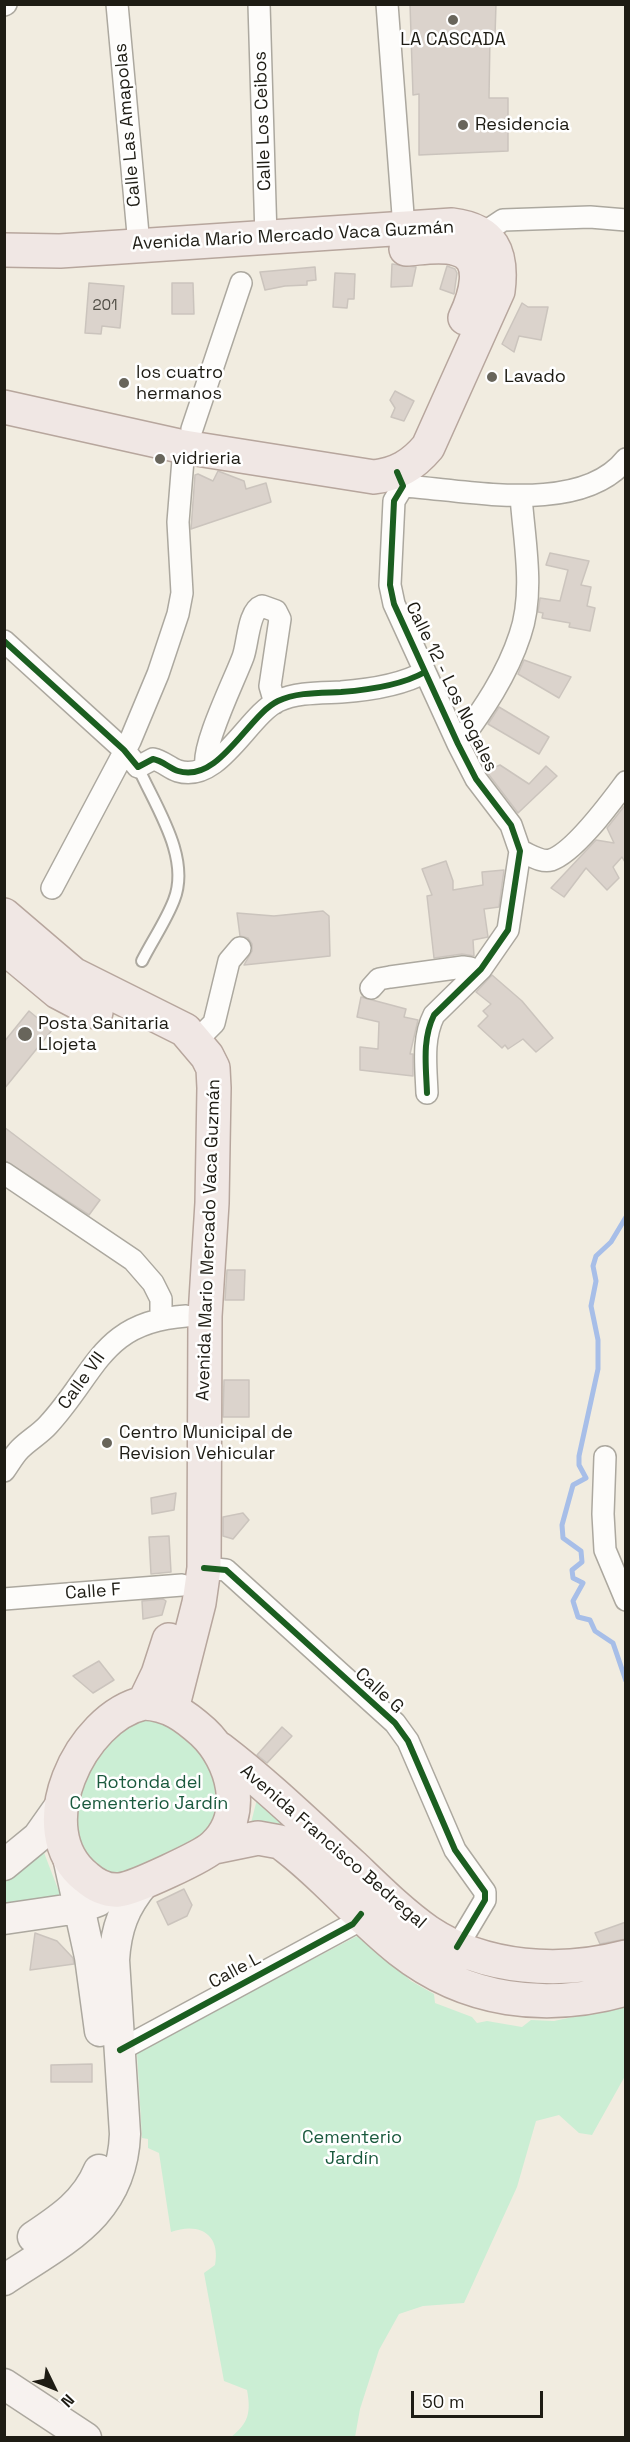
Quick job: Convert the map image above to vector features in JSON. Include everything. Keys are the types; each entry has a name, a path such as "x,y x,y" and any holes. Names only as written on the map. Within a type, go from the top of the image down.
{"main road":[{"name":"Avenida Mario Mercado Vaca Guzmán","path":"4,271 140,256 266,237 452,225 468,227 475,245 476,291 408,437 396,470"},
{"name":"Avenida Mario Mercado Vaca Guzmán","path":"4,250 140,256 442,247 459,249 475,245"},
{"path":"4,386 188,438"},
{"path":"4,407 188,438 362,455 396,470"},
{"name":"Avenida Mario Mercado Vaca Guzmán","path":"4,915 73,974 174,1051 183,1060 191,1075 195,1093 194,1200 184,1316 193,1577 167,1648 158,1706"},
{"name":"Avenida Mario Mercado Vaca Guzmán","path":"4,947 58,992 124,1013 157,1014 185,1030 196,1041 213,1068 212,1203 184,1316"},
{"path":"4,1919 79,1908 214,1847 227,1826 234,1797 229,1771 218,1748 193,1723 158,1706 122,1712 91,1741 74,1763 62,1803 61,1840 68,1857 79,1908 96,1993 125,2107 125,2151 111,2192 83,2228 4,2280"},
{"name":"Avenida Francisco Bedregal","path":"218,1748 265,1784 386,1897 428,1932 458,1947 518,1965 582,1966 626,1957"},
{"path":"4,1865 38,1837 62,1803"},
{"name":"Avenida Francisco Bedregal","path":"214,1847 258,1838 280,1842 399,1949 426,1968 457,1984 483,1992 535,2002 576,2000 626,1989"},
{"path":"68,1857 89,1880 101,1887 131,1886"},
{"path":"4,2256 63,2216 93,2184 107,2142 116,1938 131,1886"},
{"path":"4,2384 86,2438"},
{"path":"4,2409 48,2438"}],"street":[{"name":"Calle Las Amapolas","path":"117,4 140,256"},
{"name":"Calle Los Ceibos","path":"260,4 266,237"},
{"path":"387,4 404,228"},
{"path":"475,245 503,220 590,217 626,220"},
{"path":"52,888 124,750 158,674 182,593 178,522 188,438 241,283"},
{"path":"396,470 521,496 567,491 603,479 615,472 626,459"},
{"name":"Calle 12 - Los Nogales","path":"396,470 390,585 394,604 458,744 477,779 518,837 520,851 508,930 496,950 434,1015 430,1024 426,1035 427,1093"},
{"path":"458,744 501,681 521,634 527,577 521,496"},
{"path":"206,766 205,758 209,741 244,653 254,613 262,606 276,611 280,619 270,686 275,703"},
{"path":"4,641 124,750 138,767 153,759 178,771 192,772 220,758 259,715 275,703 308,694 346,692 389,684 415,678 425,672"},
{"path":"520,851 541,860 551,860 579,839 626,782"},
{"path":"196,1041 214,1023 229,961 240,948"},
{"path":"371,988 379,979 390,977 463,967 470,968 476,973"},
{"path":"4,1173 133,1260 153,1283 161,1299 184,1316"},
{"name":"Calle VII","path":"4,1471 12,1451 47,1427 109,1345 184,1316"},
{"path":"605,1457 603,1514 605,1550 626,1600"},
{"name":"Calle G","path":"193,1577 226,1570 394,1723 408,1741 455,1850 485,1892 485,1899 458,1947"},
{"name":"Calle F","path":"4,1599 193,1577"},
{"name":"Calle L","path":"111,2050 352,1924 361,1914"}],"lane":[{"path":"138,767 178,859 179,884 174,902 142,961"}],"green space":[{"name":"Rotonda del Cementerio Jardín","path":"149,1719 176,1729 214,1765 224,1803 206,1836 122,1877 99,1872 75,1838 75,1807 79,1791 85,1775 103,1747 129,1725"},
{"path":"258,1795 299,1826 284,1830 251,1823"},
{"path":"43,1850 61,1897 5,1905 5,1881"},
{"name":"Cementerio Jardín","path":"361,1934 411,1981 434,1994 435,2003 472,2017 477,2023 487,2021 522,2027 531,2020 554,2021 625,2006 625,2076 592,2135 579,2133 559,2115 536,2121 517,2187 464,2303 423,2306 399,2314 379,2350 360,2409 355,2437 231,2437 245,2422 248,2398 247,2390 224,2381 204,2273 215,2265 214,2245 211,2238 198,2230 190,2228 171,2232 159,2153 148,2148 148,2139 142,2138 137,2054 141,2049"}],"building":[{"path":"410,4 496,4 495,36 490,36 489,98 508,98 508,151 419,155 419,94 413,95"},
{"path":"392,264 416,267 412,286 391,287"},
{"path":"447,266 455,269 457,273 454,294 440,289"},
{"path":"315,267 316,280 307,281 307,285 265,290 260,272"},
{"path":"335,273 355,274 354,299 348,299 347,308 333,307"},
{"path":"89,283 124,286 120,328 102,326 101,334 85,333"},
{"path":"172,283 193,283 194,314 172,314"},
{"path":"522,303 528,307 548,307 541,340 519,336 514,352 502,344"},
{"path":"395,391 414,401 404,421 391,417 395,408 390,400"},
{"path":"218,471 244,481 246,489 266,483 271,502 191,529 195,475 198,474 213,481"},
{"path":"550,553 589,561 581,585 591,587 587,606 595,608 590,631 569,627 570,623 542,618 543,613 538,612 540,598 560,601 568,570 546,565"},
{"path":"524,660 571,677 559,698 518,674"},
{"path":"499,707 549,737 539,754 488,724"},
{"path":"500,765 529,784 546,766 557,776 518,813 486,771"},
{"path":"626,804 626,864 622,857 613,867 619,878 607,890 586,868 564,897 551,888 596,840 614,843 607,828"},
{"path":"446,861 453,881 453,890 483,885 482,872 504,870 499,907 484,909 488,937 473,940 474,956 462,954 434,958 427,896 432,895 422,869"},
{"path":"323,911 329,916 330,956 244,965 252,951 252,944 248,938 240,936 237,913 274,916"},
{"path":"492,975 522,1001 553,1038 536,1052 523,1039 508,1049 505,1045 502,1048 478,1026 488,1016 483,1011 491,1004 476,992"},
{"path":"361,997 406,1009 404,1017 418,1020 410,1054 413,1054 413,1076 360,1070 360,1047 378,1049 379,1022 357,1017"},
{"path":"29,1011 52,1030 4,1089 4,1042"},
{"path":"4,1127 100,1200 89,1215 4,1160"},
{"path":"227,1270 245,1270 244,1300 225,1300"},
{"path":"224,1380 249,1380 249,1417 223,1417"},
{"path":"176,1493 174,1510 152,1514 151,1498"},
{"path":"243,1513 249,1520 233,1539 223,1536 223,1517"},
{"path":"169,1536 171,1572 151,1574 149,1537"},
{"path":"163,1599 166,1601 162,1615 143,1619 142,1601"},
{"path":"99,1661 114,1680 93,1693 73,1676"},
{"path":"282,1727 292,1736 267,1763 257,1755"},
{"path":"184,1889 192,1905 187,1916 168,1925 157,1902"},
{"path":"626,1922 626,1939 600,1944 595,1933"},
{"path":"35,1933 57,1941 73,1958 74,1964 30,1970"},
{"path":"92,2064 92,2082 51,2082 51,2065"}],"waterway":[{"path":"626,1217 611,1242 596,1256 593,1266 596,1281 591,1306 598,1340 598,1369 579,1456 579,1465 586,1478 573,1485 562,1525 563,1538 581,1551 582,1562 572,1570 573,1578 583,1583 573,1601 578,1617 590,1620 595,1631 613,1643 626,1681"}],"cycle path":[{"path":"397,472 403,486 394,501 390,585 394,604 458,744 476,779 511,825 520,851 508,930 481,969 434,1015 430,1024 426,1053 427,1093"},
{"path":"4,641 124,750 138,767 153,759 178,771 193,772 207,768 220,758 267,709 285,698 301,694 385,686 425,672"},
{"path":"204,1568 226,1570 395,1723 408,1741 455,1850 485,1892 485,1900 457,1947"},
{"path":"120,2050 353,1924 361,1914"}],"place":[{"name":"LA CASCADA","path":"453,20"},
{"name":"Residencia","path":"463,125"},
{"name":"Lavado","path":"492,377"},
{"name":"los cuatro hermanos","path":"124,383"},
{"name":"vidrieria","path":"160,459"},
{"name":"Posta Sanitaria Llojeta","path":"25,1034"},
{"name":"Centro Municipal de Revision Vehicular","path":"107,1443"}]}
